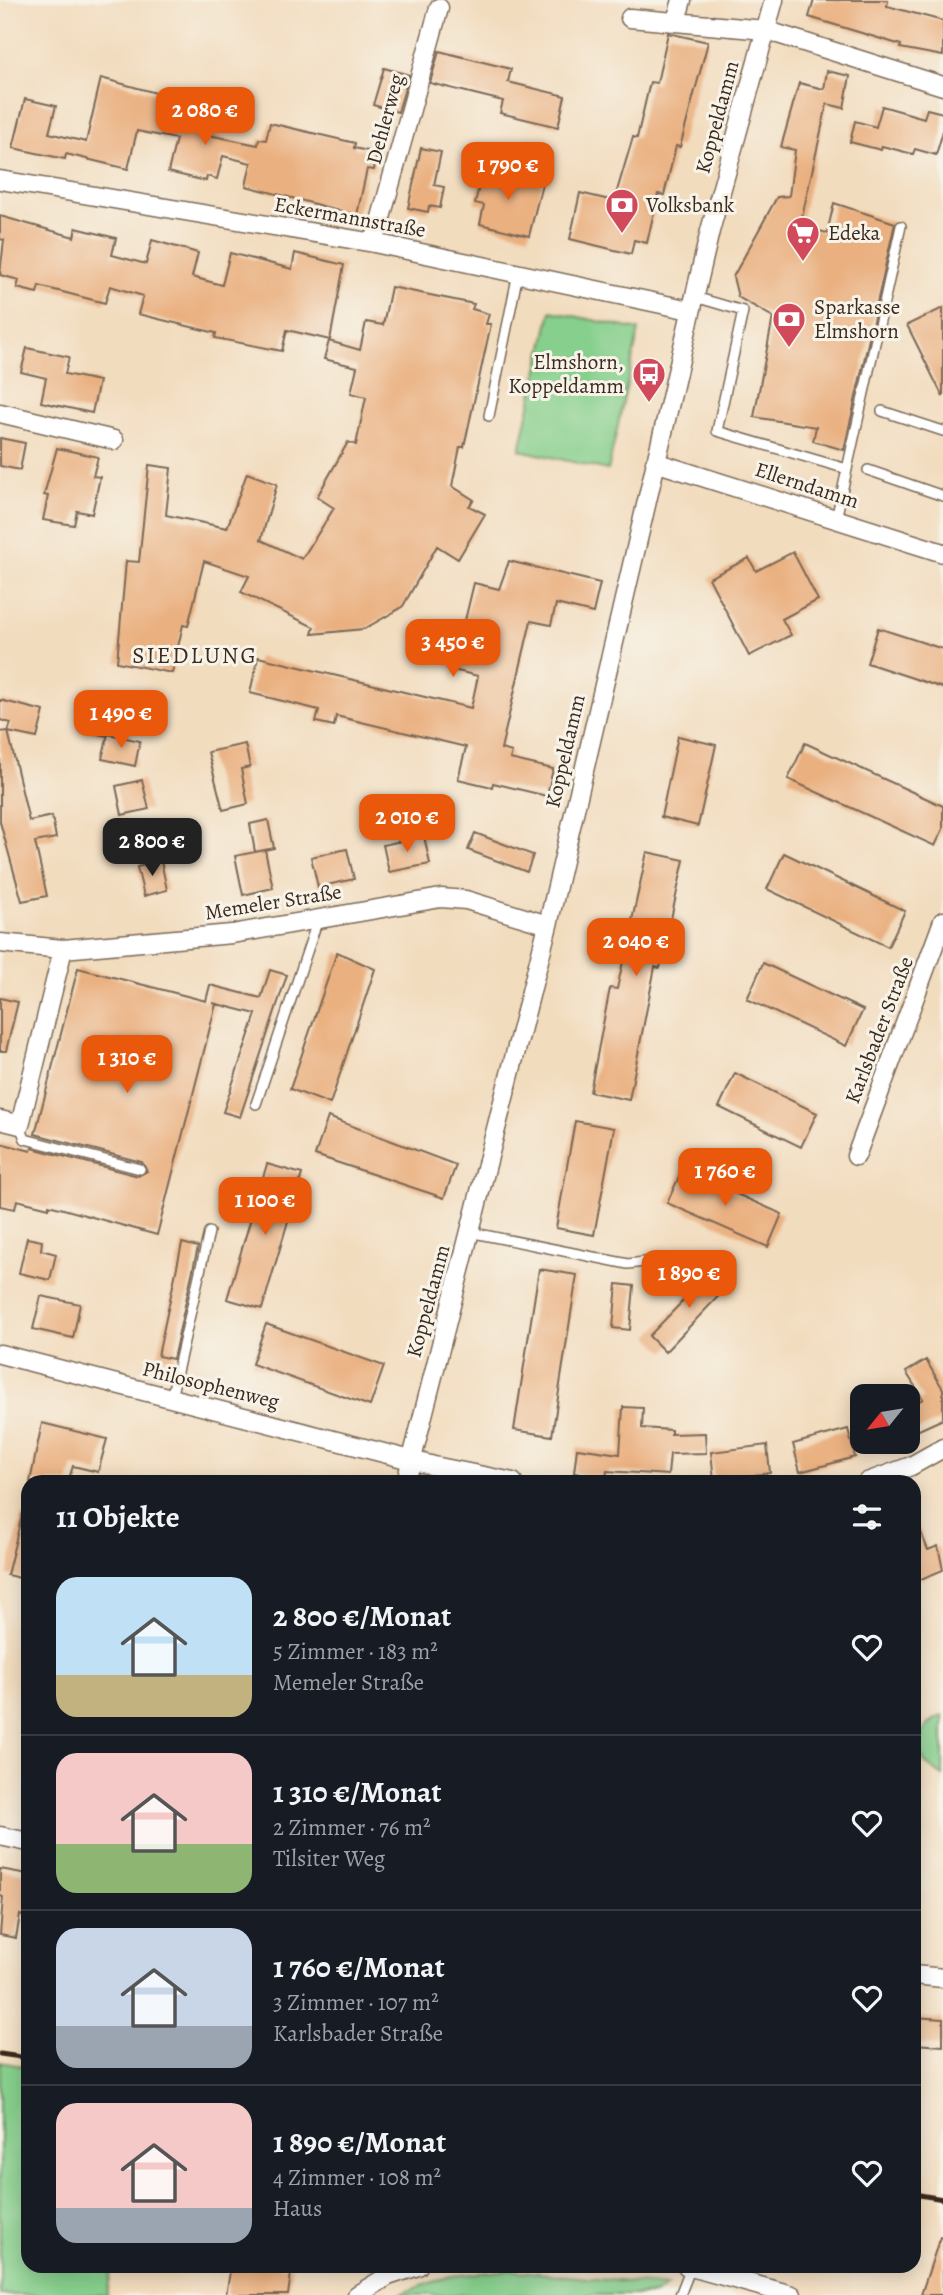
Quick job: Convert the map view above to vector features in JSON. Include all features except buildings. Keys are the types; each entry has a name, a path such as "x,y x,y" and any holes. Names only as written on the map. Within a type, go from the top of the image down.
{"street":[{"path":"676,21 682,0"},
{"name":"Koppeldamm","path":"407,1475 548,925 693,303 774,0"},
{"name":"Dehlerweg","path":"374,243 439,8"},
{"path":"630,18 765,30 943,86"},
{"name":"Eckermannstraße","path":"0,180 374,243 518,273 693,303"},
{"path":"0,413 114,440"},
{"name":"Ellerndamm","path":"655,462 943,553"},
{"name":"Memeler Straße","path":"0,943 63,949 232,934 441,898 466,900 548,925"},
{"name":"Karlsbader Straße","path":"856,1156 943,921"},
{"path":"0,1120 19,1125 63,949"},
{"name":"Philosophenweg","path":"0,1354 410,1460 480,1475"},
{"path":"886,1475 911,1466 943,1448"},
{"path":"0,1836 21,1840"},
{"path":"921,1976 943,1978"},
{"path":"357,2295 397,2273"},
{"path":"711,2273 792,2295"}],"lane":[{"path":"836,519 901,226"},
{"path":"489,416 518,273"},
{"path":"693,303 743,311 717,431 847,469"},
{"path":"882,411 943,431"},
{"path":"869,470 943,496"},
{"path":"256,1104 317,919"},
{"path":"19,1125 25,1139 140,1169"},
{"path":"172,1398 209,1232"},
{"path":"469,1232 628,1264 669,1259"},
{"path":"680,2295 687,2273"}],"green space":[{"path":"551,311 639,330 608,470 520,450"},
{"path":"943,1716 943,1776 925,1763 921,1753 924,1731"},
{"path":"0,2062 21,2066 21,2273 111,2273 107,2295 0,2295"},
{"path":"539,2273 667,2286 654,2295 397,2295 450,2276"}],"railway":[{"path":"0,2054 21,2057"},
{"path":"921,2195 943,2199"}],"place":[{"name":"Volksbank","path":"622,235"},
{"name":"Edeka","path":"803,263"},
{"name":"Sparkasse Elmshorn","path":"789,349"},
{"name":"Elmshorn, Koppeldamm","path":"649,404"}],"district":[{"name":"SIEDLUNG","path":"195,655"}]}
